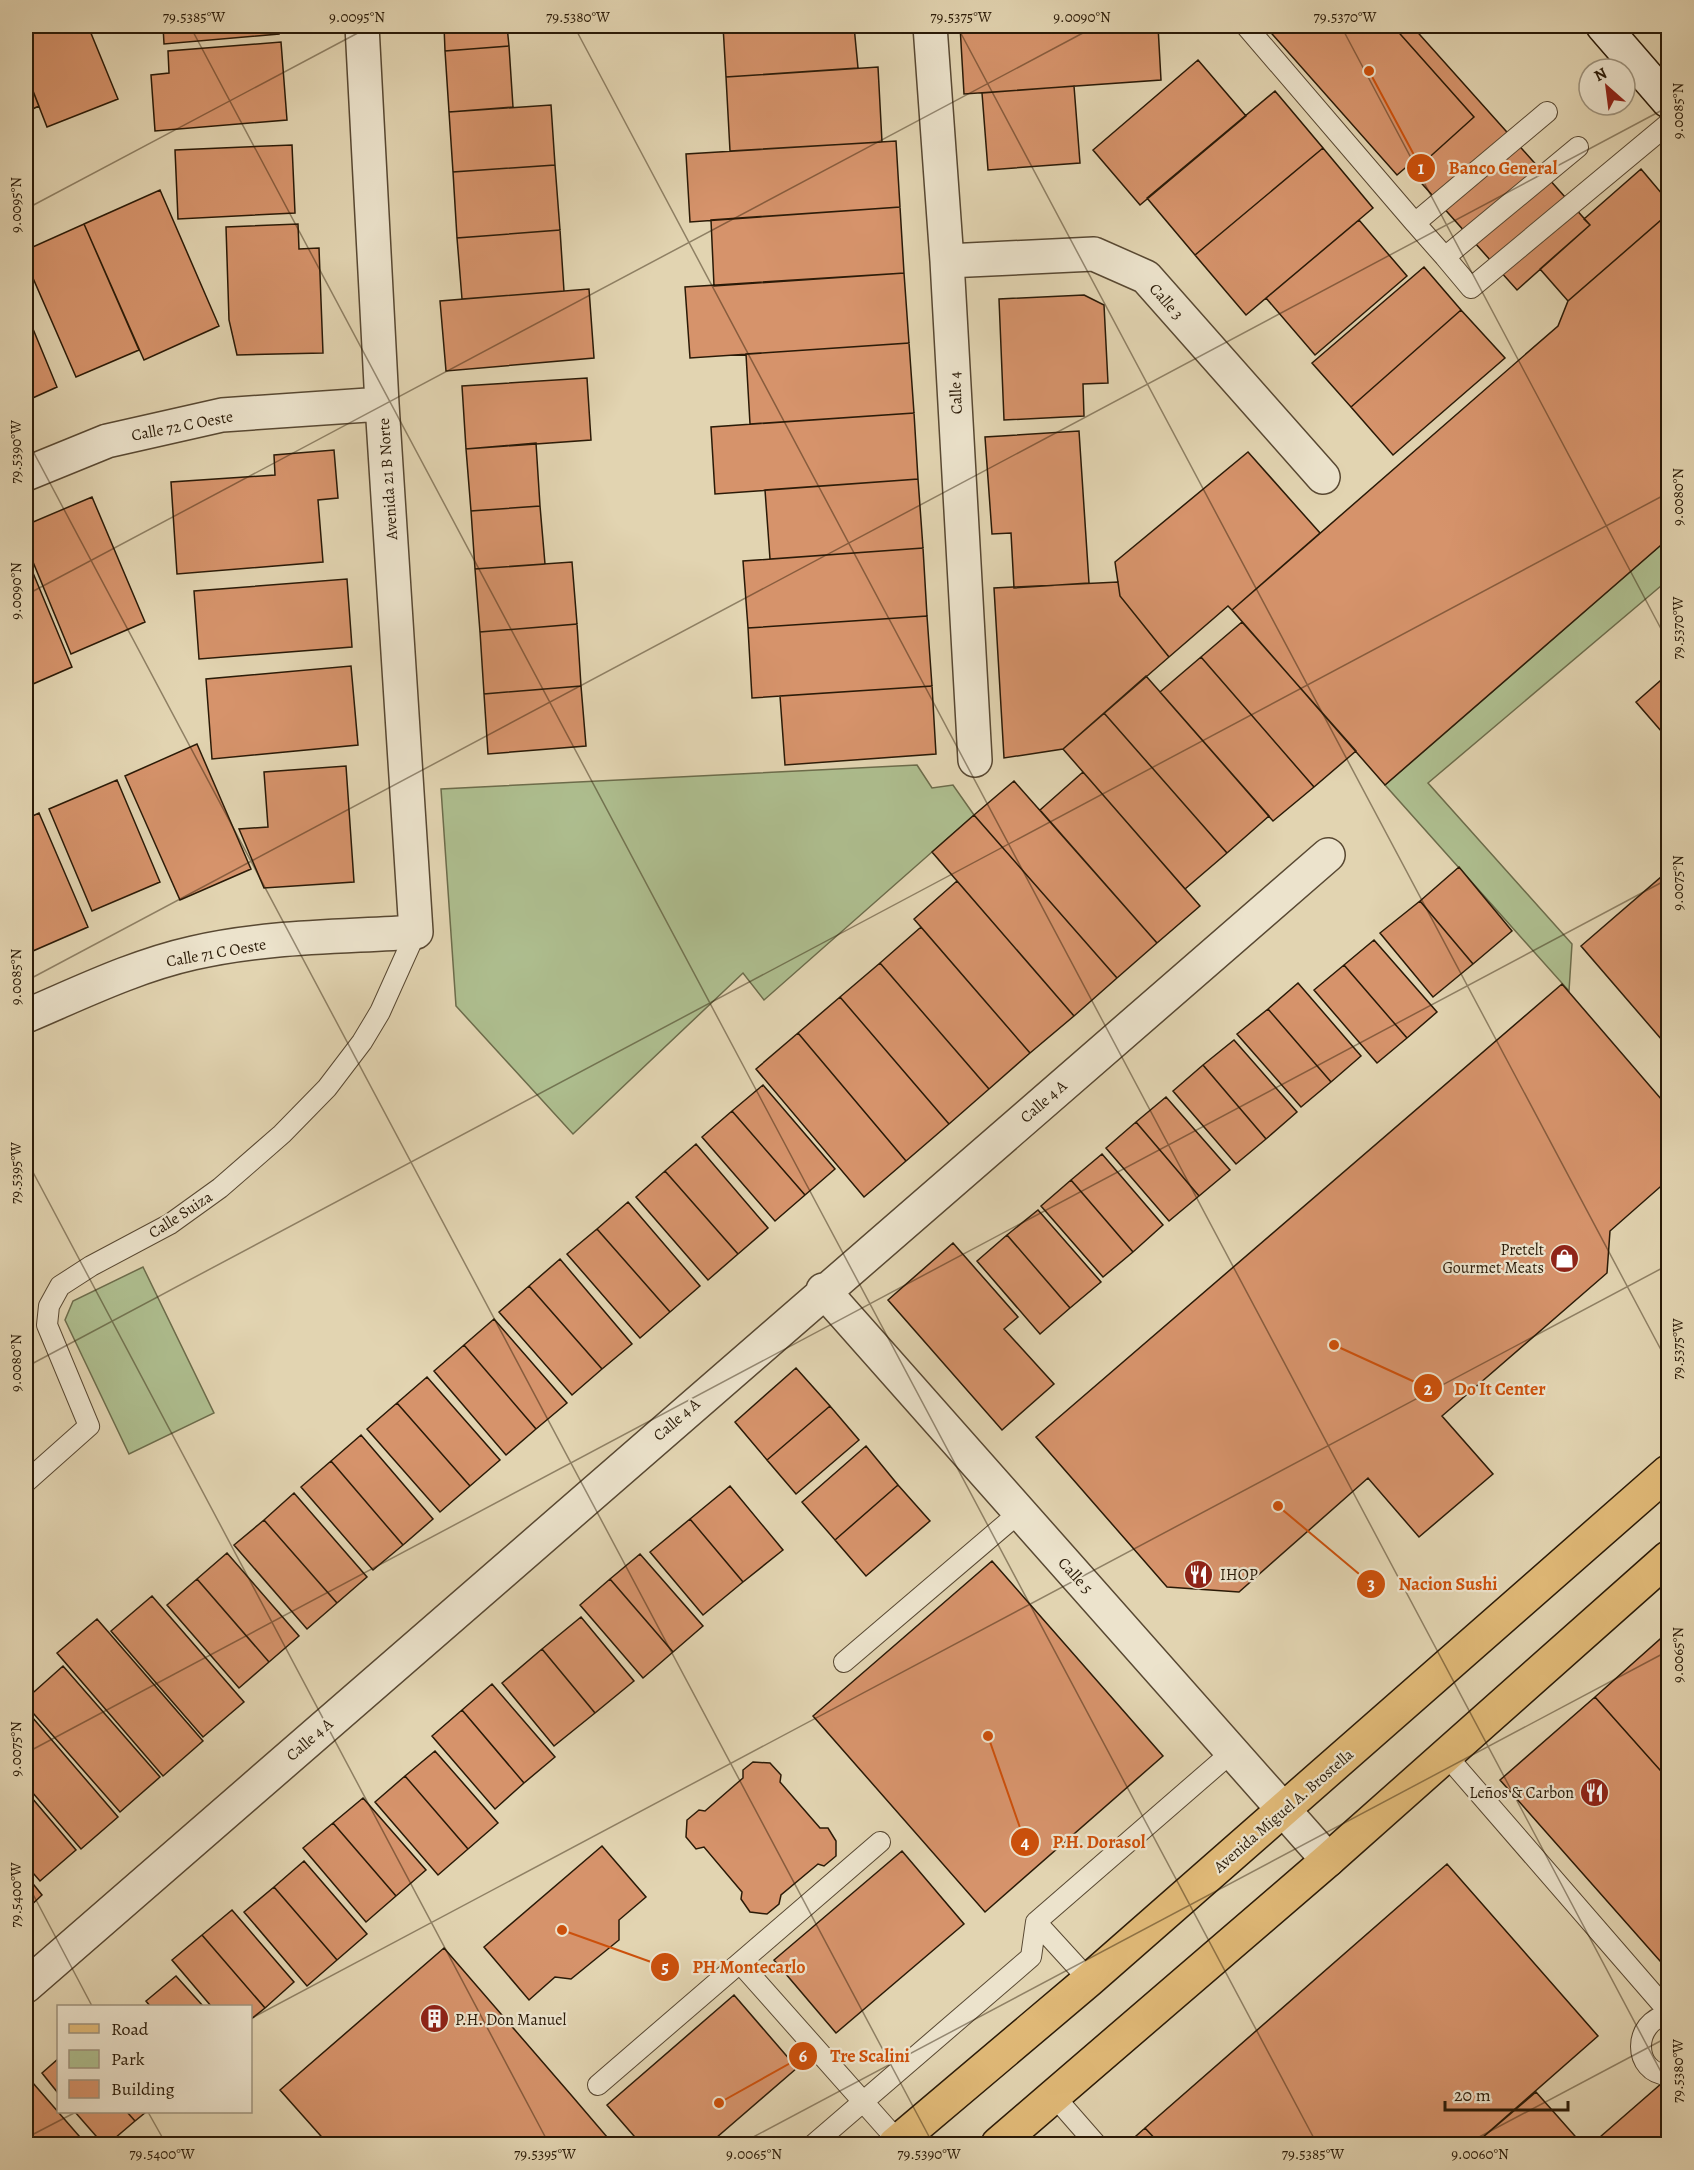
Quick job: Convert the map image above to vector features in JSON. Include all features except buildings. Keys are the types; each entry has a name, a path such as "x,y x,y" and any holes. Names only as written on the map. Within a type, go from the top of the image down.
{"main road":[{"name":"Avenida Miguel A. Brostella","path":"896,2143 1089,1980 1668,1472"},
{"path":"998,2145 1328,1860 1444,1754 1668,1558"}],"street":[{"name":"Avenida 21 B Norte","path":"362,26 382,404 417,932"},
{"name":"Calle 4","path":"930,26 947,261 975,760"},
{"path":"1603,26 1668,101"},
{"name":"Calle 3","path":"947,261 1094,254 1146,277 1323,477"},
{"name":"Calle 72 C Oeste","path":"26,474 107,441 222,415 382,404"},
{"name":"Calle 4 A","path":"26,1986 824,1290 1328,855"},
{"name":"Calle 71 C Oeste","path":"26,1016 124,974 194,952 254,943 417,932"},
{"name":"Calle 5","path":"824,1290 1328,1860"}],"lane":[{"path":"1246,26 1471,288 1668,124"},
{"path":"1415,223 1547,112"},
{"path":"1445,257 1578,147"},
{"name":"Calle Suiza","path":"26,1482 89,1426 47,1324 49,1306 60,1287 91,1266 170,1224 220,1188 282,1134 327,1088 362,1042 380,1012 417,932"},
{"path":"844,1662 1020,1512"},
{"path":"814,2145 1031,1957 1036,1922 1232,1752"},
{"path":"1444,1754 1668,2013 1660,2016 1645,2029 1640,2048 1648,2065 1655,2071 1668,2075"},
{"path":"598,2085 880,1842"},
{"path":"1036,1922 1089,1980"},
{"path":"740,1963 864,2102 896,2143"},
{"path":"1054,2096 1096,2145"}],"green space":[{"path":"1668,539 1668,580 1428,783 1572,944 1569,991 1385,785"},
{"path":"917,765 932,788 953,785 974,815 764,1000 743,973 573,1134 456,1006 441,789"},
{"path":"143,1267 214,1413 129,1454 65,1320 73,1301"}],"place":[{"name":"Banco General","path":"1369,71"},
{"name":"Pretelt Gourmet Meats","path":"1565,1258"},
{"name":"Do It Center","path":"1334,1345"},
{"name":"Nacion Sushi","path":"1278,1506"},
{"name":"IHOP","path":"1199,1574"},
{"name":"P.H. Dorasol","path":"988,1736"},
{"name":"Leños & Carbon","path":"1595,1792"},
{"name":"PH Montecarlo","path":"562,1930"},
{"name":"P.H. Don Manuel","path":"434,2019"},
{"name":"Tre Scalini","path":"719,2103"}]}
